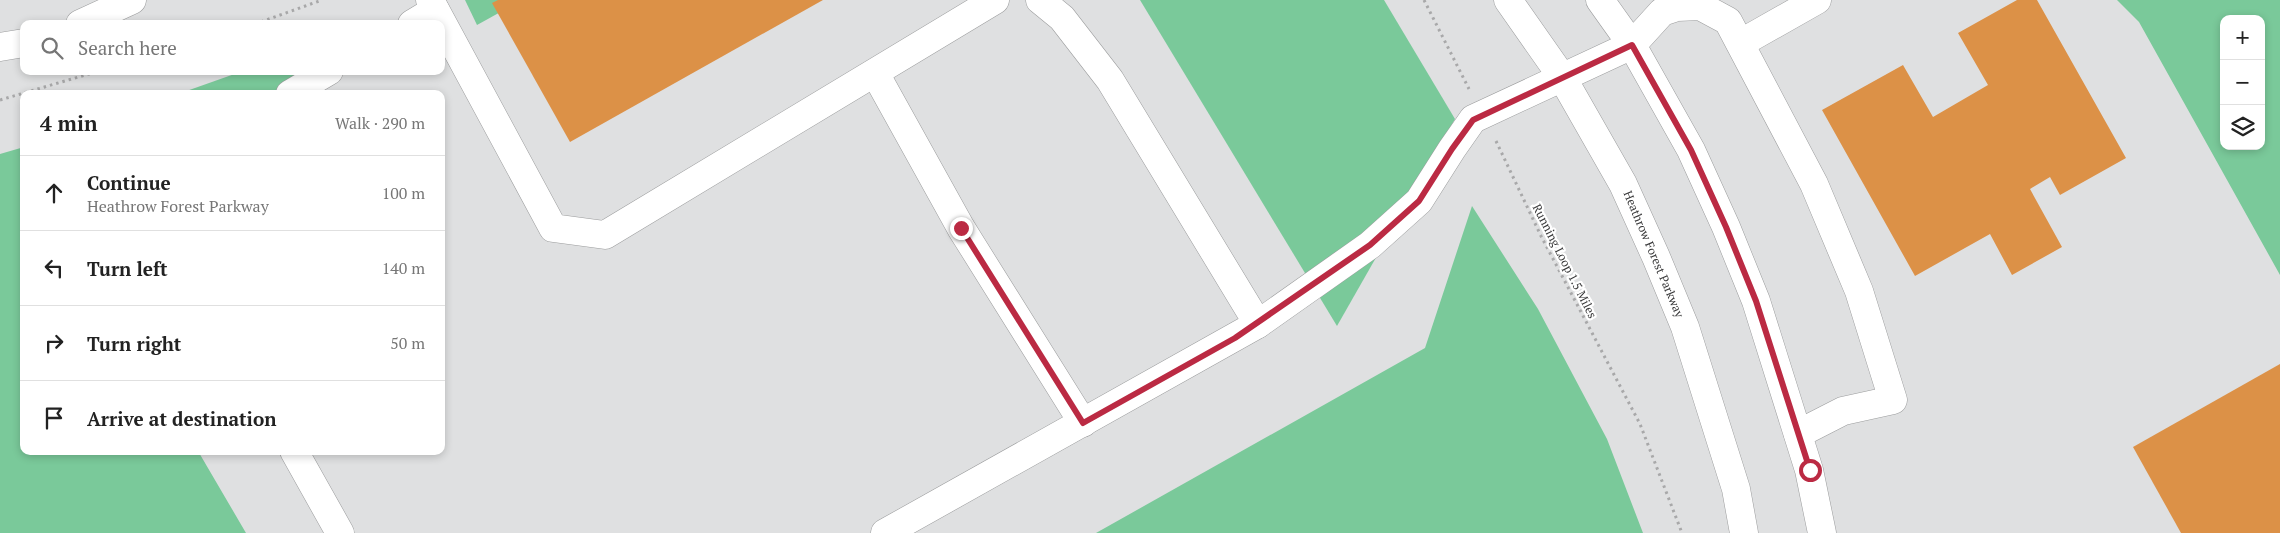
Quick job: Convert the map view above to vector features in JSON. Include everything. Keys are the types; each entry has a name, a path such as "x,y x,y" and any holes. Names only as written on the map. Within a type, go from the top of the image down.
{"street":[{"path":"89,20 132,0"},
{"path":"445,29 553,228 605,235 995,0"},
{"path":"1040,0 1062,18 1110,80 1258,324"},
{"name":"Heathrow Forest Parkway","path":"1508,0 1562,77 1623,184 1681,318 1736,489 1744,533"},
{"path":"1600,0 1632,45 1691,150 1726,227 1756,301 1810,470 1822,533"},
{"path":"1741,43 1817,0"},
{"path":"885,533 1258,324 1370,245 1419,201 1473,120 1482,114 1632,45 1662,12 1692,3 1728,21 1814,184 1859,291 1893,400 1843,410 1798,434"},
{"path":"416,20 432,5 440,20"},
{"path":"0,47 20,44"},
{"path":"875,73 961,228 1083,423"},
{"path":"297,90 322,75"},
{"path":"296,455 340,533"}],"path":[{"path":"266,20 322,0"},
{"name":"Running Loop 1.5 Miles","path":"1424,0 1541,236 1640,424 1682,533"},
{"path":"34,90 85,75"},
{"path":"0,100 20,94"}],"green space":[{"path":"465,0 522,0 477,25"},
{"path":"1140,0 1384,0 1455,119 1337,326"},
{"path":"2117,0 2280,0 2280,275 2139,22"},
{"path":"232,75 308,75 288,90 189,90"},
{"path":"20,148 20,455 200,455 246,533 0,533 0,154"},
{"path":"1472,206 1538,309 1607,439 1643,533 1096,533 1425,348"}],"building":[{"path":"498,0 823,0 570,142 492,3"},
{"path":"2017,0 2037,0 2126,158 2060,195 2050,177 2030,189 2062,247 2012,275 1990,234 1915,276 1822,110 1903,65 1933,117 1988,85 1958,33"},
{"path":"2280,364 2280,533 2181,533 2133,447"}],"route":[{"path":"961,228 1083,423 1258,324 1370,245 1419,201 1473,120 1482,114 1632,45 1691,150 1726,227 1756,301 1810,470"}]}
